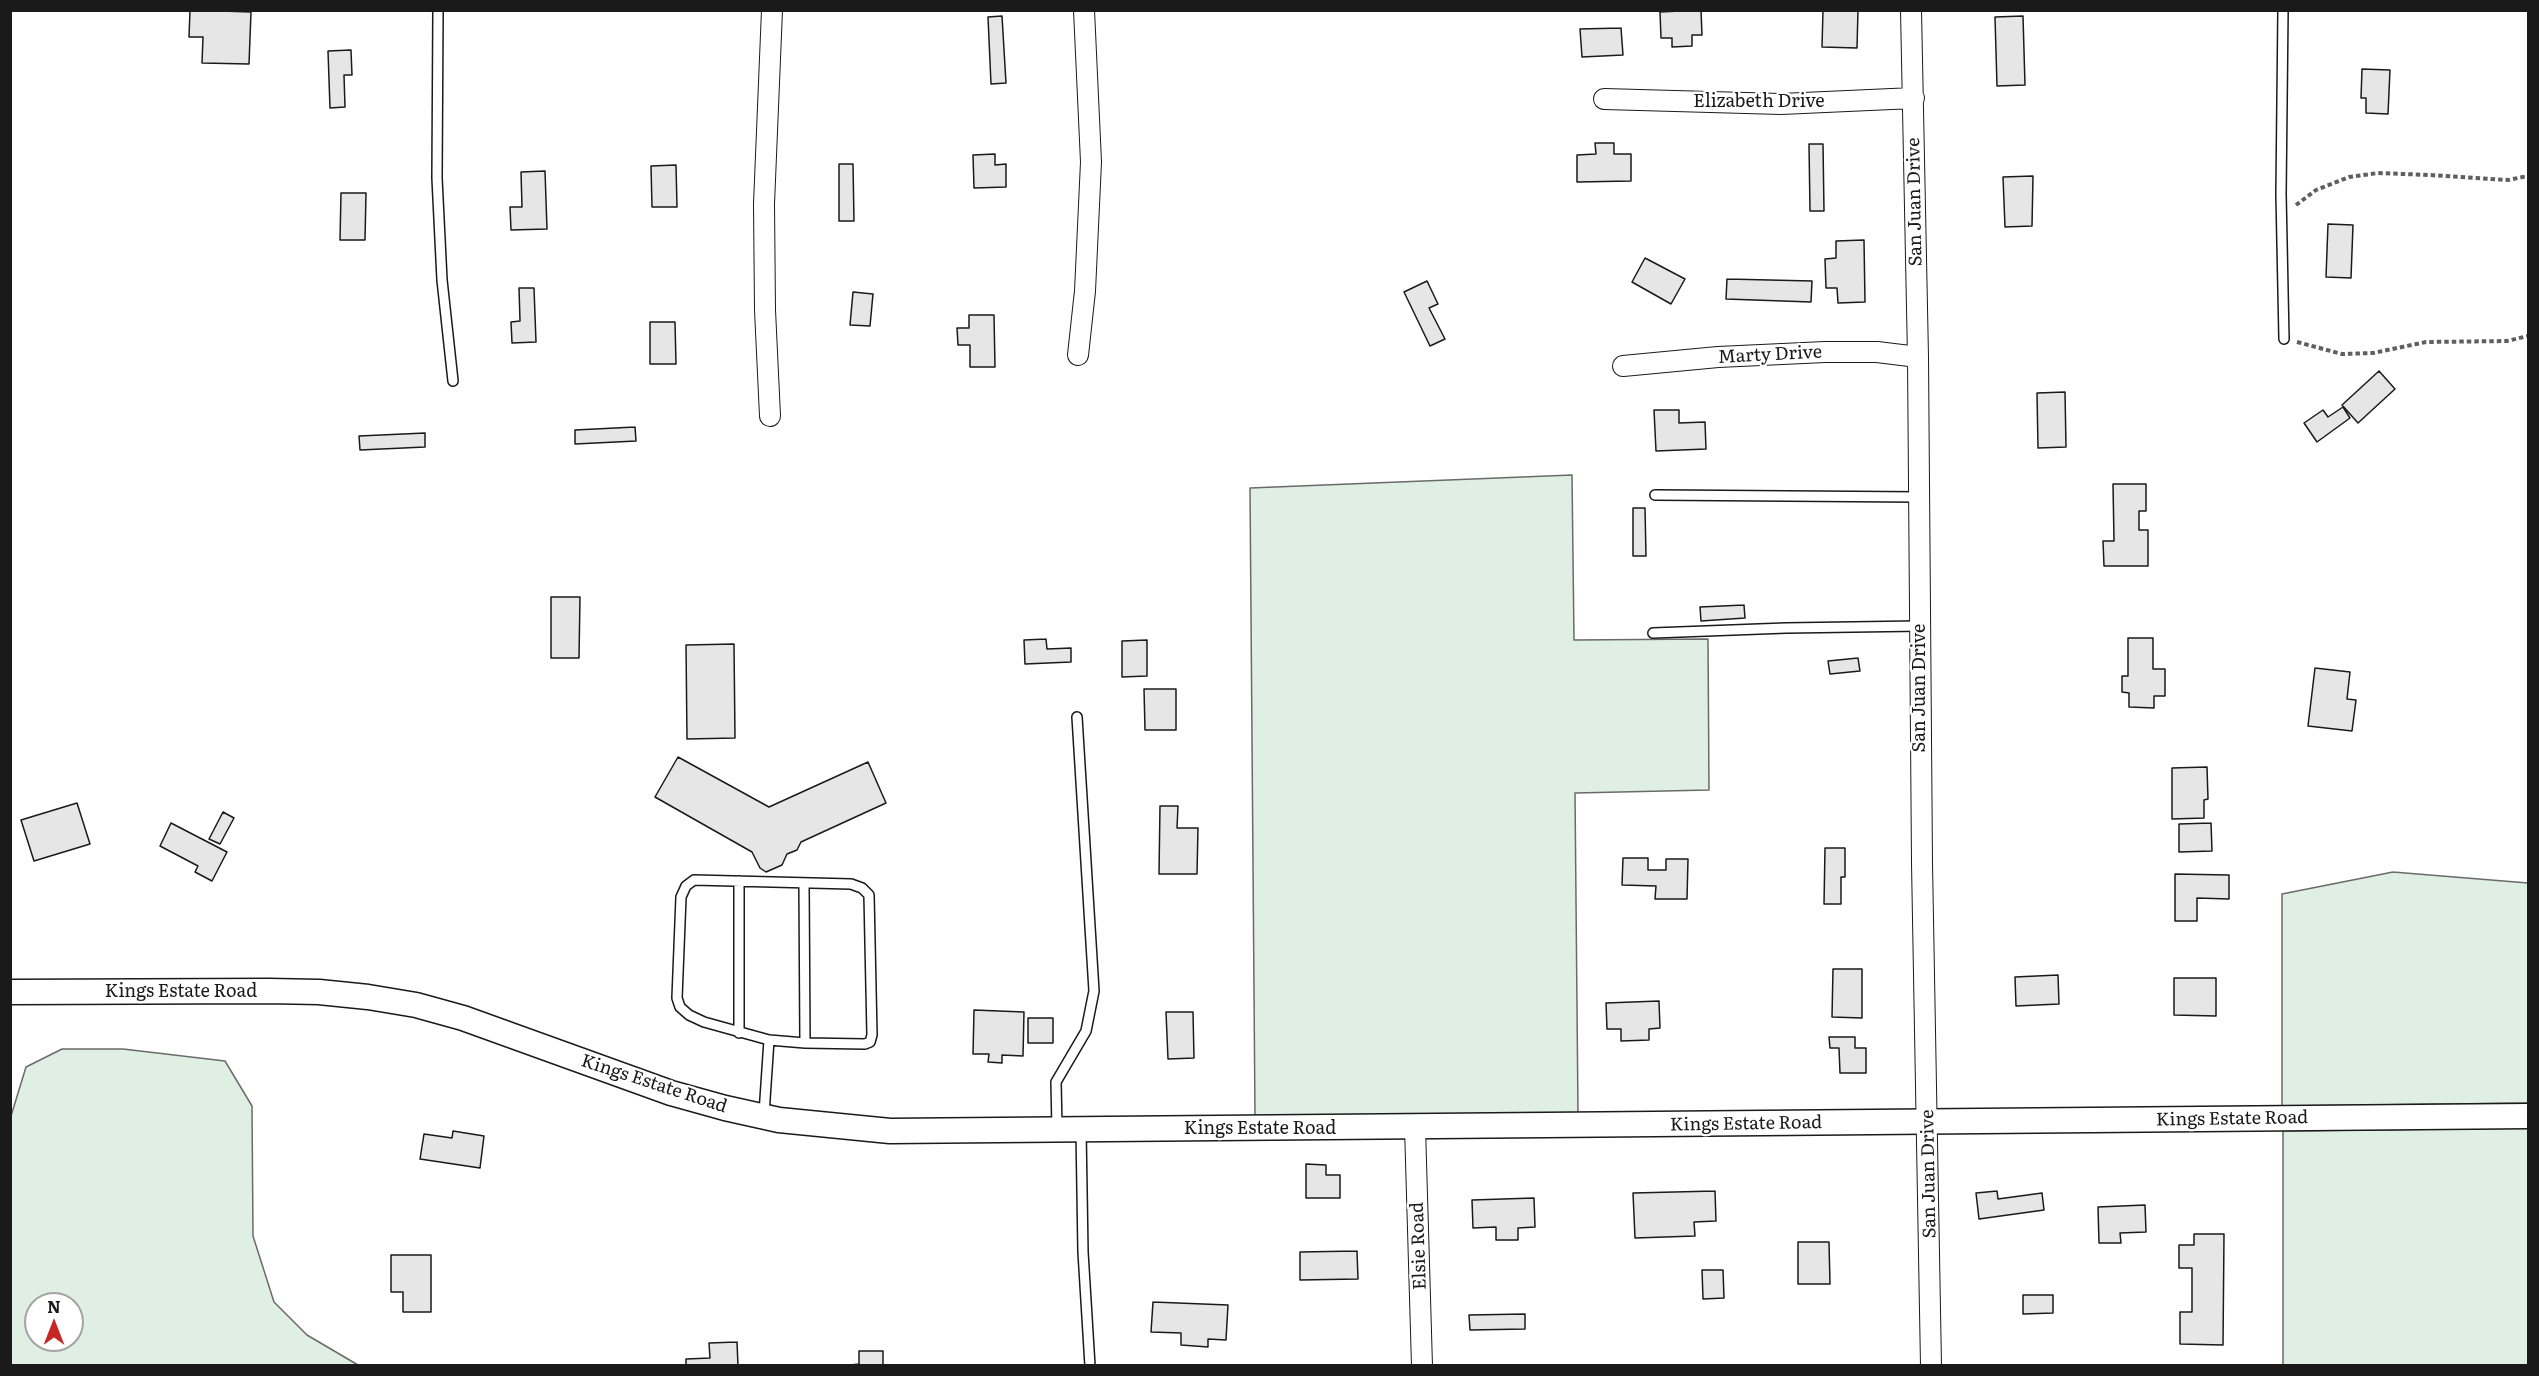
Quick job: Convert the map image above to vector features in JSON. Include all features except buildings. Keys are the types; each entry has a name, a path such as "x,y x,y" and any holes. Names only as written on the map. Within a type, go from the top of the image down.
{"street":[{"path":"770,416 765,310 764,204 772,10"},
{"path":"1078,355 1086,291 1091,162 1084,10"},
{"name":"San Juan Drive","path":"1911,10 1918,357 1922,863 1931,1365"},
{"name":"Elizabeth Drive","path":"1604,99 1781,104 1914,98"},
{"name":"Marty Drive","path":"1623,366 1718,357 1825,352 1876,352 1918,357"},
{"name":"Kings Estate Road","path":"10,992 279,991 368,997 416,1005 463,1017 671,1093 764,1117 835,1127 890,1131 2529,1116"},
{"name":"Elsie Road","path":"1415,1127 1422,1365"}],"lane":[{"path":"438,10 437,178 442,280 453,381"},
{"path":"2283,10 2281,217 2284,339"},
{"path":"1655,495 1919,497"},
{"path":"1653,633 1786,627 1920,626"},
{"path":"1077,717 1094,991 1086,1031 1056,1082 1069,1130 1083,1252 1090,1365"},
{"path":"694,880 804,883 851,884 862,888 869,896 872,1035 870,1042 865,1044 805,1043 769,1040 739,1033 689,1015 680,1006 677,998 681,897 686,886 694,880"},
{"path":"739,881 739,1033"},
{"path":"804,883 805,1043"},
{"path":"764,1117 769,1040"}],"path":[{"path":"2281,217 2316,190 2349,177 2378,173 2508,180 2529,176"},
{"path":"2284,339 2342,354 2373,352 2426,342 2507,341 2529,336"}],"green space":[{"path":"1572,475 1574,640 1708,639 1709,790 1575,793 1578,1113 1255,1116 1250,488"},
{"path":"2393,872 2528,883 2528,1103 2282,1106 2282,894"},
{"path":"62,1049 123,1049 225,1061 252,1106 253,1236 274,1302 307,1335 358,1365 11,1365 11,1116 26,1067"},
{"path":"2528,1128 2528,1365 2283,1365 2283,1131"}]}
